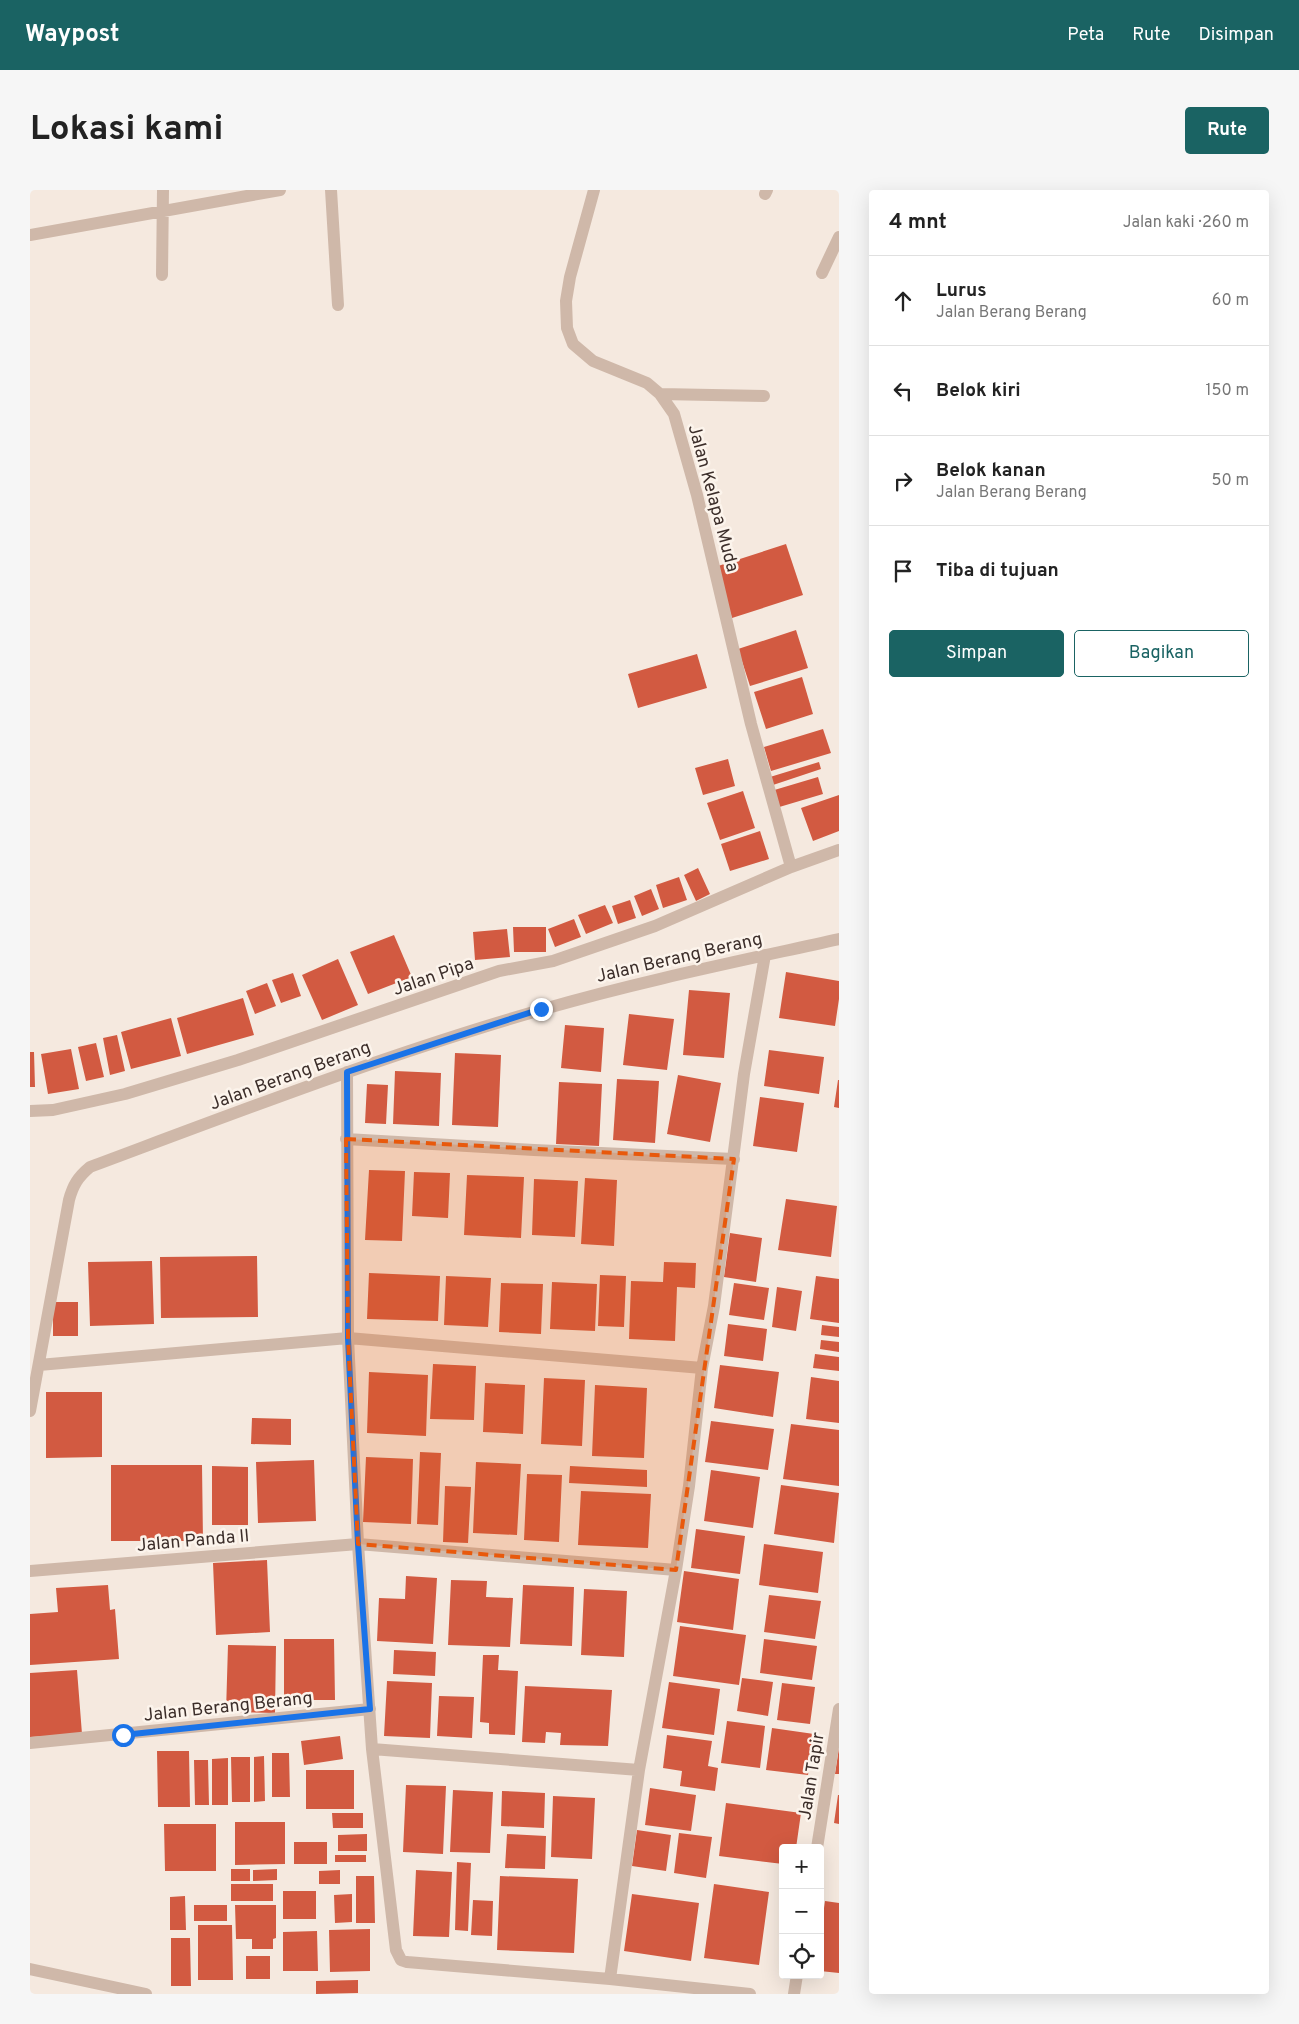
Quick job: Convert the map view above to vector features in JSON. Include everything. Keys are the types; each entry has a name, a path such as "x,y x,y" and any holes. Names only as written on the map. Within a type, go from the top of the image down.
{"street":[{"path":"162,275 163,190"},
{"path":"30,235 280,190"},
{"path":"331,190 338,305"},
{"name":"Jalan Kelapa Muda","path":"594,190 570,276 566,301 567,328 572,344 593,361 646,383 660,394 674,414 694,486 751,724 791,867"},
{"path":"822,273 839,237"},
{"path":"660,394 764,396"},
{"name":"Jalan Pipa","path":"30,1111 53,1110 125,1094 238,1060 499,971 553,961 655,926 791,867 839,850"},
{"name":"Jalan Berang Berang","path":"30,1411 69,1200 78,1176 90,1167 347,1072 568,1002 622,987 839,939"},
{"path":"610,1979 639,1770 676,1570 689,1486 702,1368 714,1306 744,1074 765,955"},
{"path":"347,1072 348,1338 358,1544 372,1749 396,1950 401,1960 407,1962 610,1979 750,1994"},
{"path":"346,1139 734,1159"},
{"path":"39,1365 348,1338 702,1368"},
{"name":"Jalan Panda II","path":"30,1571 358,1544 676,1570"},
{"name":"Jalan Berang Berang","path":"30,1743 370,1709"},
{"name":"Jalan Tapir","path":"818,1844 839,1710"},
{"path":"372,1749 639,1770"},
{"path":"30,1969 146,1994"},
{"path":"794,1994 796,1979"}],"highlighted area":[{"path":"346,1139 734,1159 676,1570 358,1544 348,1338"}],"building":[{"path":"786,544 803,595 732,618 715,567"},
{"path":"796,630 808,668 750,686 738,649"},
{"path":"697,654 707,688 638,708 628,674"},
{"path":"802,677 813,714 766,729 754,692"},
{"path":"823,729 831,753 771,771 764,747"},
{"path":"728,759 735,786 703,795 695,768"},
{"path":"819,762 821,769 773,785 770,777"},
{"path":"818,777 823,794 776,808 771,791"},
{"path":"743,791 755,828 720,840 707,803"},
{"path":"839,795 839,831 813,841 801,808"},
{"path":"760,831 769,859 730,871 721,844"},
{"path":"698,868 710,894 696,901 684,875"},
{"path":"679,877 687,900 663,908 656,885"},
{"path":"651,889 659,909 642,916 634,896"},
{"path":"630,900 636,918 618,924 612,906"},
{"path":"605,905 613,923 586,934 578,915"},
{"path":"574,919 581,937 555,947 548,929"},
{"path":"513,927 546,927 546,952 514,952"},
{"path":"507,929 510,957 475,960 473,932"},
{"path":"394,935 412,977 368,994 350,952"},
{"path":"338,959 358,1005 322,1020 302,975"},
{"path":"786,972 839,981 839,999 835,1026 779,1018"},
{"path":"293,973 301,996 281,1003 272,980"},
{"path":"267,983 276,1006 255,1014 246,991"},
{"path":"689,990 730,993 724,1058 683,1055"},
{"path":"243,998 254,1035 187,1054 177,1018"},
{"path":"629,1014 674,1019 667,1070 623,1065"},
{"path":"171,1018 181,1056 131,1069 121,1032"},
{"path":"565,1025 604,1028 601,1072 561,1068"},
{"path":"117,1035 125,1071 110,1075 103,1038"},
{"path":"96,1043 104,1077 86,1081 78,1047"},
{"path":"71,1049 79,1089 48,1094 41,1054"},
{"path":"769,1050 824,1057 819,1094 764,1086"},
{"path":"30,1052 34,1052 35,1087 30,1087"},
{"path":"455,1053 501,1055 498,1127 452,1125"},
{"path":"395,1071 441,1073 439,1126 393,1124"},
{"path":"678,1075 721,1083 710,1142 667,1134"},
{"path":"617,1079 659,1081 655,1143 613,1140"},
{"path":"839,1080 839,1108 834,1107"},
{"path":"559,1082 602,1084 599,1146 556,1144"},
{"path":"367,1084 388,1085 386,1124 365,1123"},
{"path":"760,1097 804,1103 797,1152 753,1146"},
{"path":"369,1170 405,1171 402,1241 365,1240"},
{"path":"414,1172 450,1173 448,1218 412,1216"},
{"path":"467,1175 524,1177 521,1238 464,1235"},
{"path":"585,1178 617,1180 614,1246 581,1244"},
{"path":"534,1179 578,1181 575,1237 532,1235"},
{"path":"786,1199 837,1206 831,1257 778,1250"},
{"path":"730,1233 762,1238 756,1282 724,1277"},
{"path":"257,1256 258,1317 161,1318 160,1257"},
{"path":"152,1261 154,1324 90,1326 88,1262"},
{"path":"664,1262 696,1263 695,1288 677,1287 675,1341 629,1339 631,1281 663,1282"},
{"path":"369,1273 440,1276 438,1321 367,1319"},
{"path":"600,1275 626,1276 624,1327 598,1326"},
{"path":"446,1276 491,1278 488,1327 444,1325"},
{"path":"816,1276 839,1279 839,1323 810,1319"},
{"path":"552,1282 597,1284 595,1331 550,1329"},
{"path":"501,1283 543,1284 541,1334 499,1332"},
{"path":"734,1283 769,1288 764,1320 729,1315"},
{"path":"777,1287 802,1291 796,1331 772,1327"},
{"path":"53,1302 78,1302 78,1336 53,1336"},
{"path":"728,1324 767,1329 763,1361 724,1356"},
{"path":"822,1325 839,1327 839,1337 821,1335"},
{"path":"821,1340 839,1342 839,1352 820,1349"},
{"path":"815,1354 839,1357 839,1371 813,1368"},
{"path":"433,1364 476,1366 474,1420 430,1419"},
{"path":"720,1365 779,1372 773,1417 714,1408"},
{"path":"369,1372 428,1375 426,1436 367,1433"},
{"path":"811,1377 839,1381 839,1423 806,1419"},
{"path":"544,1378 585,1380 582,1446 541,1444"},
{"path":"485,1383 525,1385 523,1434 483,1432"},
{"path":"595,1385 647,1388 644,1458 592,1456"},
{"path":"46,1392 102,1392 102,1457 46,1458"},
{"path":"252,1418 291,1419 291,1445 251,1444"},
{"path":"711,1421 774,1429 768,1470 705,1462"},
{"path":"791,1424 839,1430 839,1486 783,1479"},
{"path":"420,1452 441,1453 438,1525 417,1524"},
{"path":"366,1457 413,1459 411,1524 363,1522"},
{"path":"314,1460 316,1521 258,1523 256,1462"},
{"path":"476,1462 521,1464 517,1535 473,1533"},
{"path":"111,1465 202,1465 203,1541 111,1541"},
{"path":"212,1466 248,1467 248,1525 212,1525"},
{"path":"570,1466 647,1470 647,1487 569,1483"},
{"path":"711,1470 760,1477 753,1528 704,1521"},
{"path":"527,1474 562,1475 559,1542 524,1540"},
{"path":"781,1485 839,1493 834,1543 774,1534"},
{"path":"445,1486 471,1487 468,1543 443,1542"},
{"path":"581,1491 651,1494 648,1548 578,1545"},
{"path":"696,1529 745,1536 740,1574 691,1568"},
{"path":"764,1544 823,1552 818,1593 759,1585"},
{"path":"267,1560 270,1632 216,1635 213,1563"},
{"path":"684,1571 739,1579 733,1630 677,1622"},
{"path":"406,1576 437,1578 433,1644 377,1641 379,1598 405,1599"},
{"path":"451,1580 487,1581 486,1597 513,1598 510,1647 448,1645"},
{"path":"108,1585 110,1610 115,1609 119,1659 30,1665 30,1614 58,1612 56,1588"},
{"path":"523,1585 574,1587 572,1646 520,1644"},
{"path":"584,1589 627,1591 624,1657 581,1655"},
{"path":"769,1595 821,1601 815,1639 764,1632"},
{"path":"680,1626 746,1635 739,1685 673,1676"},
{"path":"284,1639 334,1639 335,1700 284,1700"},
{"path":"764,1639 817,1646 812,1680 760,1673"},
{"path":"228,1645 276,1646 275,1713 226,1712"},
{"path":"394,1650 436,1652 435,1676 393,1674"},
{"path":"483,1655 499,1655 498,1670 518,1671 515,1735 489,1734 489,1723 480,1722"},
{"path":"77,1670 82,1734 30,1737 30,1673"},
{"path":"742,1678 773,1682 768,1716 737,1711"},
{"path":"387,1681 432,1683 430,1738 384,1736"},
{"path":"669,1682 720,1689 714,1735 662,1728"},
{"path":"782,1683 815,1687 810,1724 777,1720"},
{"path":"525,1686 612,1690 608,1746 560,1745 561,1733 546,1732 545,1743 522,1742"},
{"path":"439,1696 474,1697 472,1738 437,1736"},
{"path":"727,1721 765,1726 760,1768 721,1763"},
{"path":"772,1728 814,1734 808,1775 766,1770"},
{"path":"667,1735 712,1741 708,1766 718,1768 715,1791 680,1786 682,1771 663,1768"},
{"path":"340,1736 343,1759 304,1765 301,1741"},
{"path":"839,1748 839,1774 835,1774"},
{"path":"157,1751 189,1751 190,1807 158,1807"},
{"path":"272,1753 289,1753 290,1797 272,1797"},
{"path":"264,1756 265,1801 254,1802 254,1757"},
{"path":"231,1757 250,1757 250,1802 232,1802"},
{"path":"228,1758 228,1805 212,1805 212,1759"},
{"path":"194,1760 208,1760 209,1805 195,1805"},
{"path":"306,1770 354,1770 354,1809 306,1809"},
{"path":"406,1785 446,1786 443,1854 403,1852"},
{"path":"650,1788 696,1795 691,1831 645,1825"},
{"path":"453,1790 493,1792 490,1853 450,1852"},
{"path":"502,1791 545,1793 544,1828 501,1826"},
{"path":"839,1795 839,1824 834,1823"},
{"path":"553,1796 595,1798 592,1859 551,1857"},
{"path":"726,1803 801,1813 797,1844 779,1844 779,1864 719,1856"},
{"path":"332,1813 363,1813 363,1828 333,1828"},
{"path":"235,1822 285,1822 285,1864 235,1865"},
{"path":"164,1824 216,1824 216,1871 165,1871"},
{"path":"637,1830 671,1835 666,1871 632,1866"},
{"path":"679,1833 712,1837 706,1878 674,1873"},
{"path":"367,1834 367,1851 338,1851 338,1835"},
{"path":"507,1834 546,1836 545,1869 505,1868"},
{"path":"294,1842 327,1842 327,1864 294,1864"},
{"path":"335,1855 366,1855 366,1862 335,1862"},
{"path":"457,1862 471,1863 468,1931 455,1930"},
{"path":"231,1869 250,1869 250,1881 231,1881"},
{"path":"277,1869 277,1880 253,1881 253,1870"},
{"path":"340,1870 340,1884 319,1884 319,1871"},
{"path":"416,1870 452,1872 449,1937 413,1936"},
{"path":"356,1876 374,1876 375,1923 356,1923"},
{"path":"500,1876 578,1879 574,1953 497,1950"},
{"path":"231,1884 273,1884 273,1901 231,1901"},
{"path":"714,1884 769,1892 759,1965 704,1958"},
{"path":"283,1891 316,1891 316,1919 283,1919"},
{"path":"352,1894 352,1922 335,1923 334,1895"},
{"path":"632,1894 699,1903 691,1961 624,1951"},
{"path":"185,1896 186,1930 170,1930 170,1897"},
{"path":"473,1900 493,1901 492,1936 471,1935"},
{"path":"825,1901 839,1903 839,1973 824,1971"},
{"path":"194,1905 227,1905 227,1921 194,1921"},
{"path":"235,1905 276,1905 276,1938 273,1939 273,1949 252,1949 252,1939 236,1939"},
{"path":"198,1925 232,1925 233,1980 198,1980"},
{"path":"370,1929 370,1971 330,1972 329,1930"},
{"path":"317,1931 318,1971 283,1971 283,1932"},
{"path":"171,1938 190,1938 191,1986 171,1986"},
{"path":"246,1956 270,1956 270,1979 246,1979"},
{"path":"358,1980 358,1993 316,1994 316,1981"}],"route":[{"path":"123,1735 370,1709 358,1544 348,1338 347,1072 541,1009"}]}
